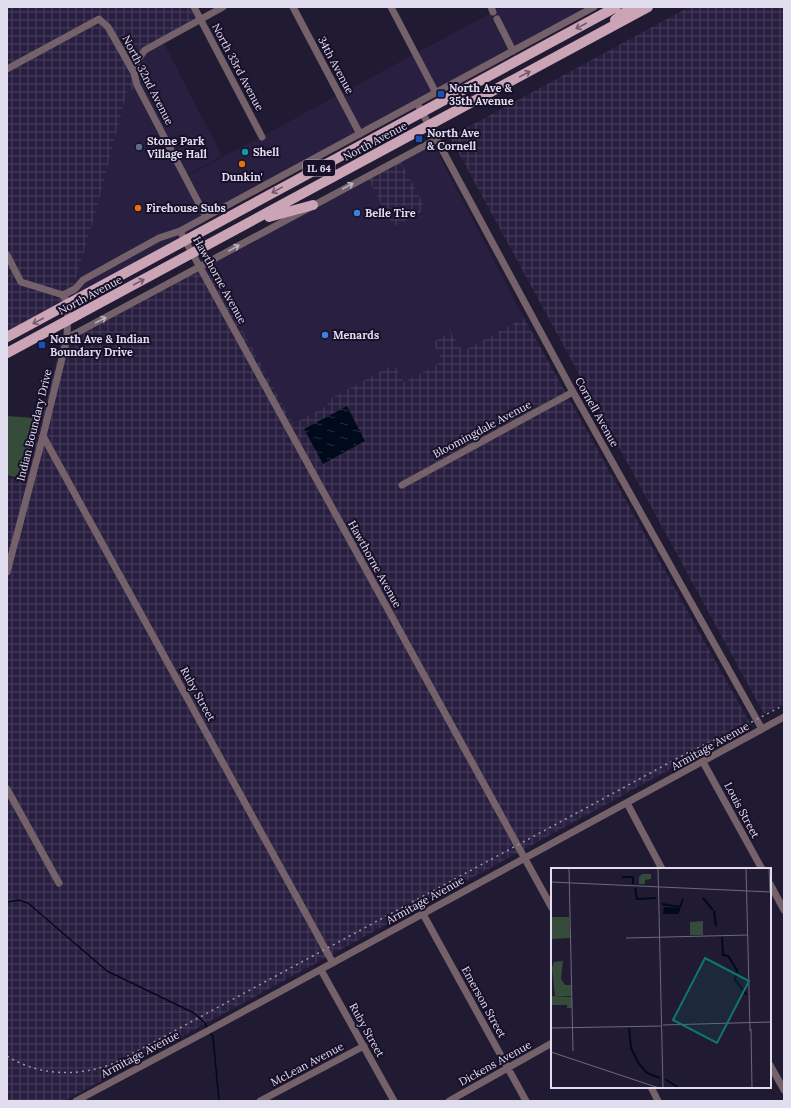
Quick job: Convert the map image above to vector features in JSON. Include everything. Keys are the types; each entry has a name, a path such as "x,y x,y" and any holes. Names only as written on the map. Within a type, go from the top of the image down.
{"main road":[{"name":"North Avenue","path":"7,337 242,210 420,108 616,7"},
{"path":"608,29 617,18 632,7"},
{"name":"North Avenue","path":"7,353 648,7"},
{"path":"282,173 289,179 301,177"},
{"path":"242,210 244,196"},
{"path":"246,224 269,216 312,205"}],"street":[{"name":"North 33rd Avenue","path":"194,7 262,137"},
{"path":"134,73 137,61 145,50 223,7"},
{"name":"34th Avenue","path":"293,7 360,134"},
{"path":"391,7 436,93"},
{"name":"North Avenue","path":"63,295 74,289 83,280 159,238 180,231 244,196 282,173 360,134 420,108 436,93 594,7"},
{"path":"494,13 513,51"},
{"name":"North 32nd Avenue","path":"7,69 99,19 108,27 134,73 137,86 206,217"},
{"name":"Cornell Avenue","path":"420,108 573,392 762,729"},
{"path":"67,338 437,139"},
{"name":"Hawthorne Avenue","path":"180,231 551,906"},
{"path":"7,255 21,282 63,295 68,304"},
{"name":"Indian Boundary Drive","path":"7,572 67,338 68,304"},
{"name":"Bloomingdale Avenue","path":"402,485 573,392"},
{"name":"Ruby Street","path":"43,436 333,963"},
{"name":"Armitage Avenue","path":"76,1101 321,970 762,729 783,720"},
{"name":"Louis Street","path":"704,762 761,868"},
{"path":"7,789 59,883"},
{"path":"627,803 661,868"},
{"path":"771,886 784,910"},
{"name":"Emerson Street","path":"423,914 526,1101"},
{"name":"Ruby Street","path":"321,970 394,1101"},
{"name":"Dickens Avenue","path":"449,1101 551,1044"},
{"name":"McLean Avenue","path":"260,1101 364,1046"},
{"path":"771,1067 784,1090"},
{"path":"652,1088 658,1101"}],"shaded area":[{"path":"7,7 191,7 197,17 144,47 135,88 127,92 96,211 73,288 77,295 7,333"},
{"path":"502,7 594,7 206,217 186,177"},
{"path":"689,7 784,7 784,703 764,714 450,137"},
{"path":"161,38 222,156 182,178 205,223 77,295 73,288 96,211 127,92 144,47"},
{"path":"433,144 524,318 465,350 461,349 452,332 438,364 404,382 394,364 326,401 328,405 293,425 208,266 368,179 394,227 400,161"},
{"path":"400,161 426,209 393,227 368,179"},
{"path":"208,266 293,424 328,405 326,401 394,364 404,382 438,364 440,357 433,342 451,332 461,349 465,350 524,318 751,725 64,1101 7,1101 7,477 26,482 62,339"}],"green space":[{"path":"7,416 34,418 37,422 24,480 7,475"}],"water":[{"path":"347,406 365,441 323,464 304,429"}],"waterway":[{"path":"7,902 19,900 28,903 107,971 194,1013 204,1022 208,1029"},
{"path":"210,1032 213,1037 219,1101"}],"railway":[{"path":"7,1056 33,1068 61,1072 89,1070 117,1062 689,752 784,705"}],"place":[{"name":"North Ave & 35th Avenue","path":"441,94"},
{"name":"North Ave & Cornell","path":"419,139"},
{"name":"Stone Park Village Hall","path":"139,147"},
{"name":"Shell","path":"245,152"},
{"name":"Dunkin'","path":"242,164"},
{"name":"Firehouse Subs","path":"138,208"},
{"name":"Belle Tire","path":"357,213"},
{"name":"Menards","path":"325,335"},
{"name":"North Ave & Indian Boundary Drive","path":"42,345"}]}
